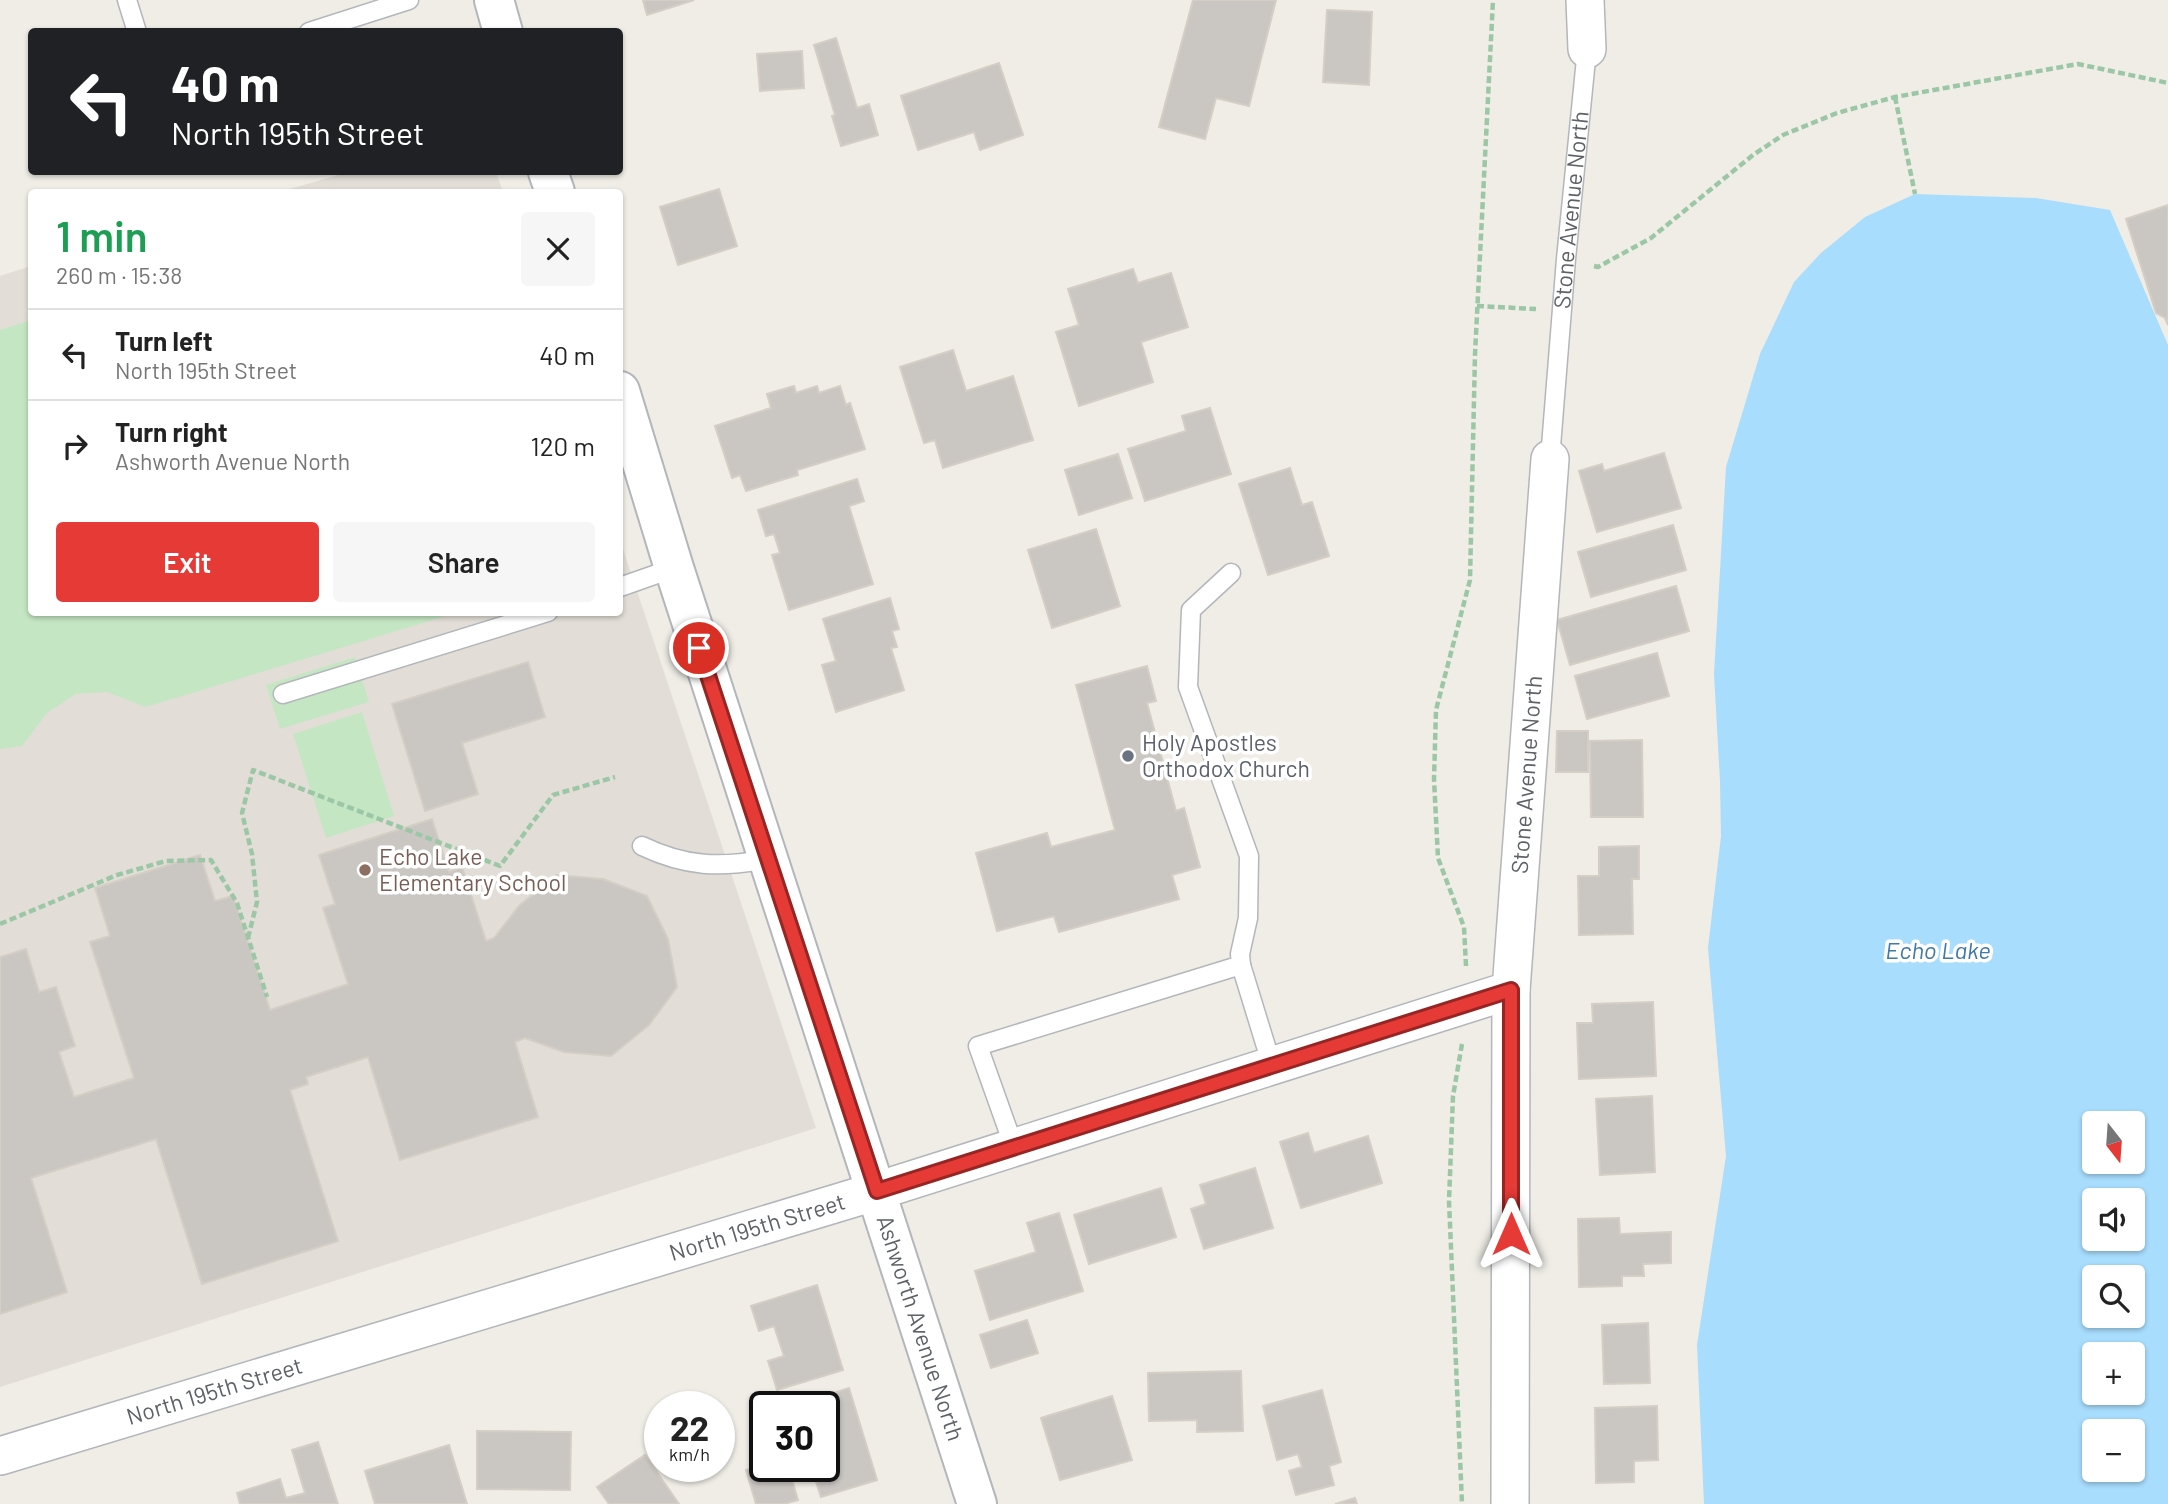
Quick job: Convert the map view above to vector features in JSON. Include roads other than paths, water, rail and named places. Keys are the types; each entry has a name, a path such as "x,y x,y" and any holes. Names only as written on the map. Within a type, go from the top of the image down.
{"street":[{"path":"494,0 502,28"},
{"path":"1585,0 1587,49"},
{"name":"Ashworth Avenue North","path":"623,401 674,569 976,1504"},
{"name":"Stone Avenue North","path":"1510,1504 1511,990 1550,459"},
{"name":"North 195th Street","path":"0,1456 877,1191 1511,990"}],"lane":[{"path":"127,0 135,28"},
{"path":"321,28 408,0"},
{"name":"Stone Avenue North","path":"1550,459 1561,311 1587,49"},
{"path":"623,586 674,569"},
{"path":"1231,573 1191,610 1188,687 1249,856 1248,918 1240,954 1241,965 1272,1066"},
{"path":"283,694 535,616"},
{"path":"642,846 670,859 702,863 731,866 767,859"},
{"path":"1014,1147 978,1046 1241,965"}],"water":[{"name":"Echo Lake","path":"1915,194 2036,198 2110,210 2168,345 2168,1504 1704,1504 1697,1345 1726,1156 1708,948 1721,836 1714,674 1726,467 1760,354 1794,282 1821,253 1865,217"}],"place":[{"name":"Holy Apostles Orthodox Church","path":"1128,756"},
{"name":"Echo Lake Elementary School","path":"365,870"}]}
